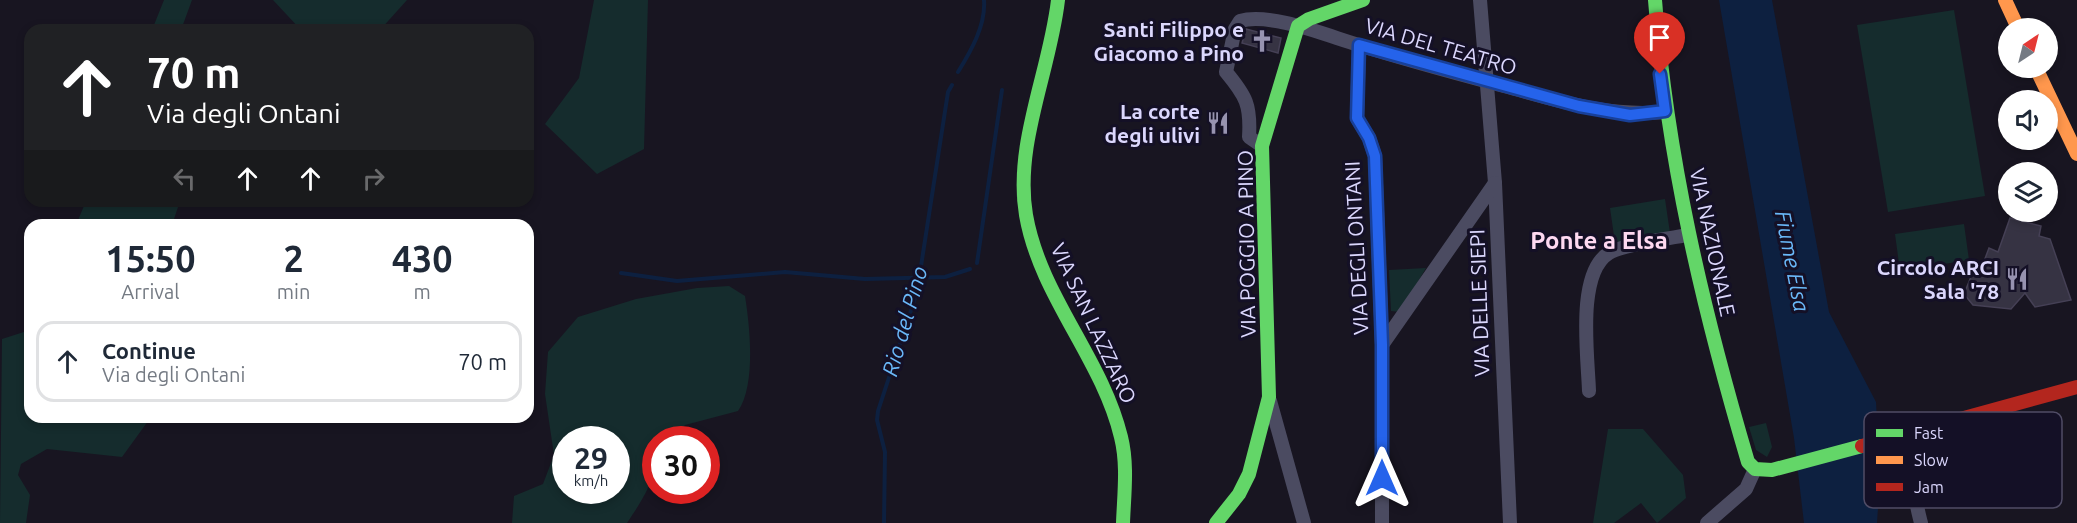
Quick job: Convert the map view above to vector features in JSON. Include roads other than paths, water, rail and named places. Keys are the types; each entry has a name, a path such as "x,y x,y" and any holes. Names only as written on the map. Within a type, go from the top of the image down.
{"street":[{"name":"VIA SAN LAZZARO","path":"1058,0 1056,30 1025,154 1026,214 1040,262 1102,384 1121,436 1125,474 1123,523"},
{"path":"1298,26 1309,19 1363,0"},
{"name":"VIA DELLE SIEPI","path":"1480,0 1495,183 1510,523"},
{"name":"VIA NAZIONALE","path":"1655,0 1665,111 1687,235 1718,365 1748,462 1755,469"},
{"path":"2005,0 2013,18"},
{"name":"VIA DEL TEATRO","path":"1262,146 1249,137 1250,116 1245,96 1226,72 1235,29 1240,21 1248,19 1298,26 1486,81 1589,108 1630,115 1665,111"},
{"name":"VIA POGGIO A PINO","path":"1216,523 1239,494 1250,474 1269,397 1262,146 1298,26"},
{"name":"VIA DEGLI ONTANI","path":"1359,45 1357,118 1369,138 1375,156 1382,345 1382,523"},
{"path":"2041,78 2077,154"},
{"path":"1382,345 1495,183"},
{"path":"1589,391 1587,294 1593,273 1611,252 1687,235"},
{"path":"1988,412 2077,387"},
{"path":"1269,397 1304,523"},
{"path":"1707,523 1746,489 1755,469 1772,470 1864,446"},
{"path":"1919,508 1921,523"}],"water":[{"name":"Fiume Elsa","path":"1719,0 1772,0 1829,312 1876,402 1877,412 1864,412 1864,508 1878,508 1877,523 1804,523 1794,438"}],"waterway":[{"name":"Rio del Pino","path":"958,72 980,28 984,0"},
{"name":"Rio del Pino","path":"884,523 885,452 877,420 878,411 917,292 948,92 952,85"},
{"path":"977,263 1002,90"},
{"path":"621,273 677,281 785,272 865,279 945,277 970,269"}],"place":[{"name":"Santi Filippo e Giacomo a Pino","path":"1262,41"},
{"name":"La corte degli ulivi","path":"1218,123"},
{"name":"Circolo ARCI Sala '78","path":"2017,279"}],"district":[{"name":"Ponte a Elsa","path":"1599,240"}]}
